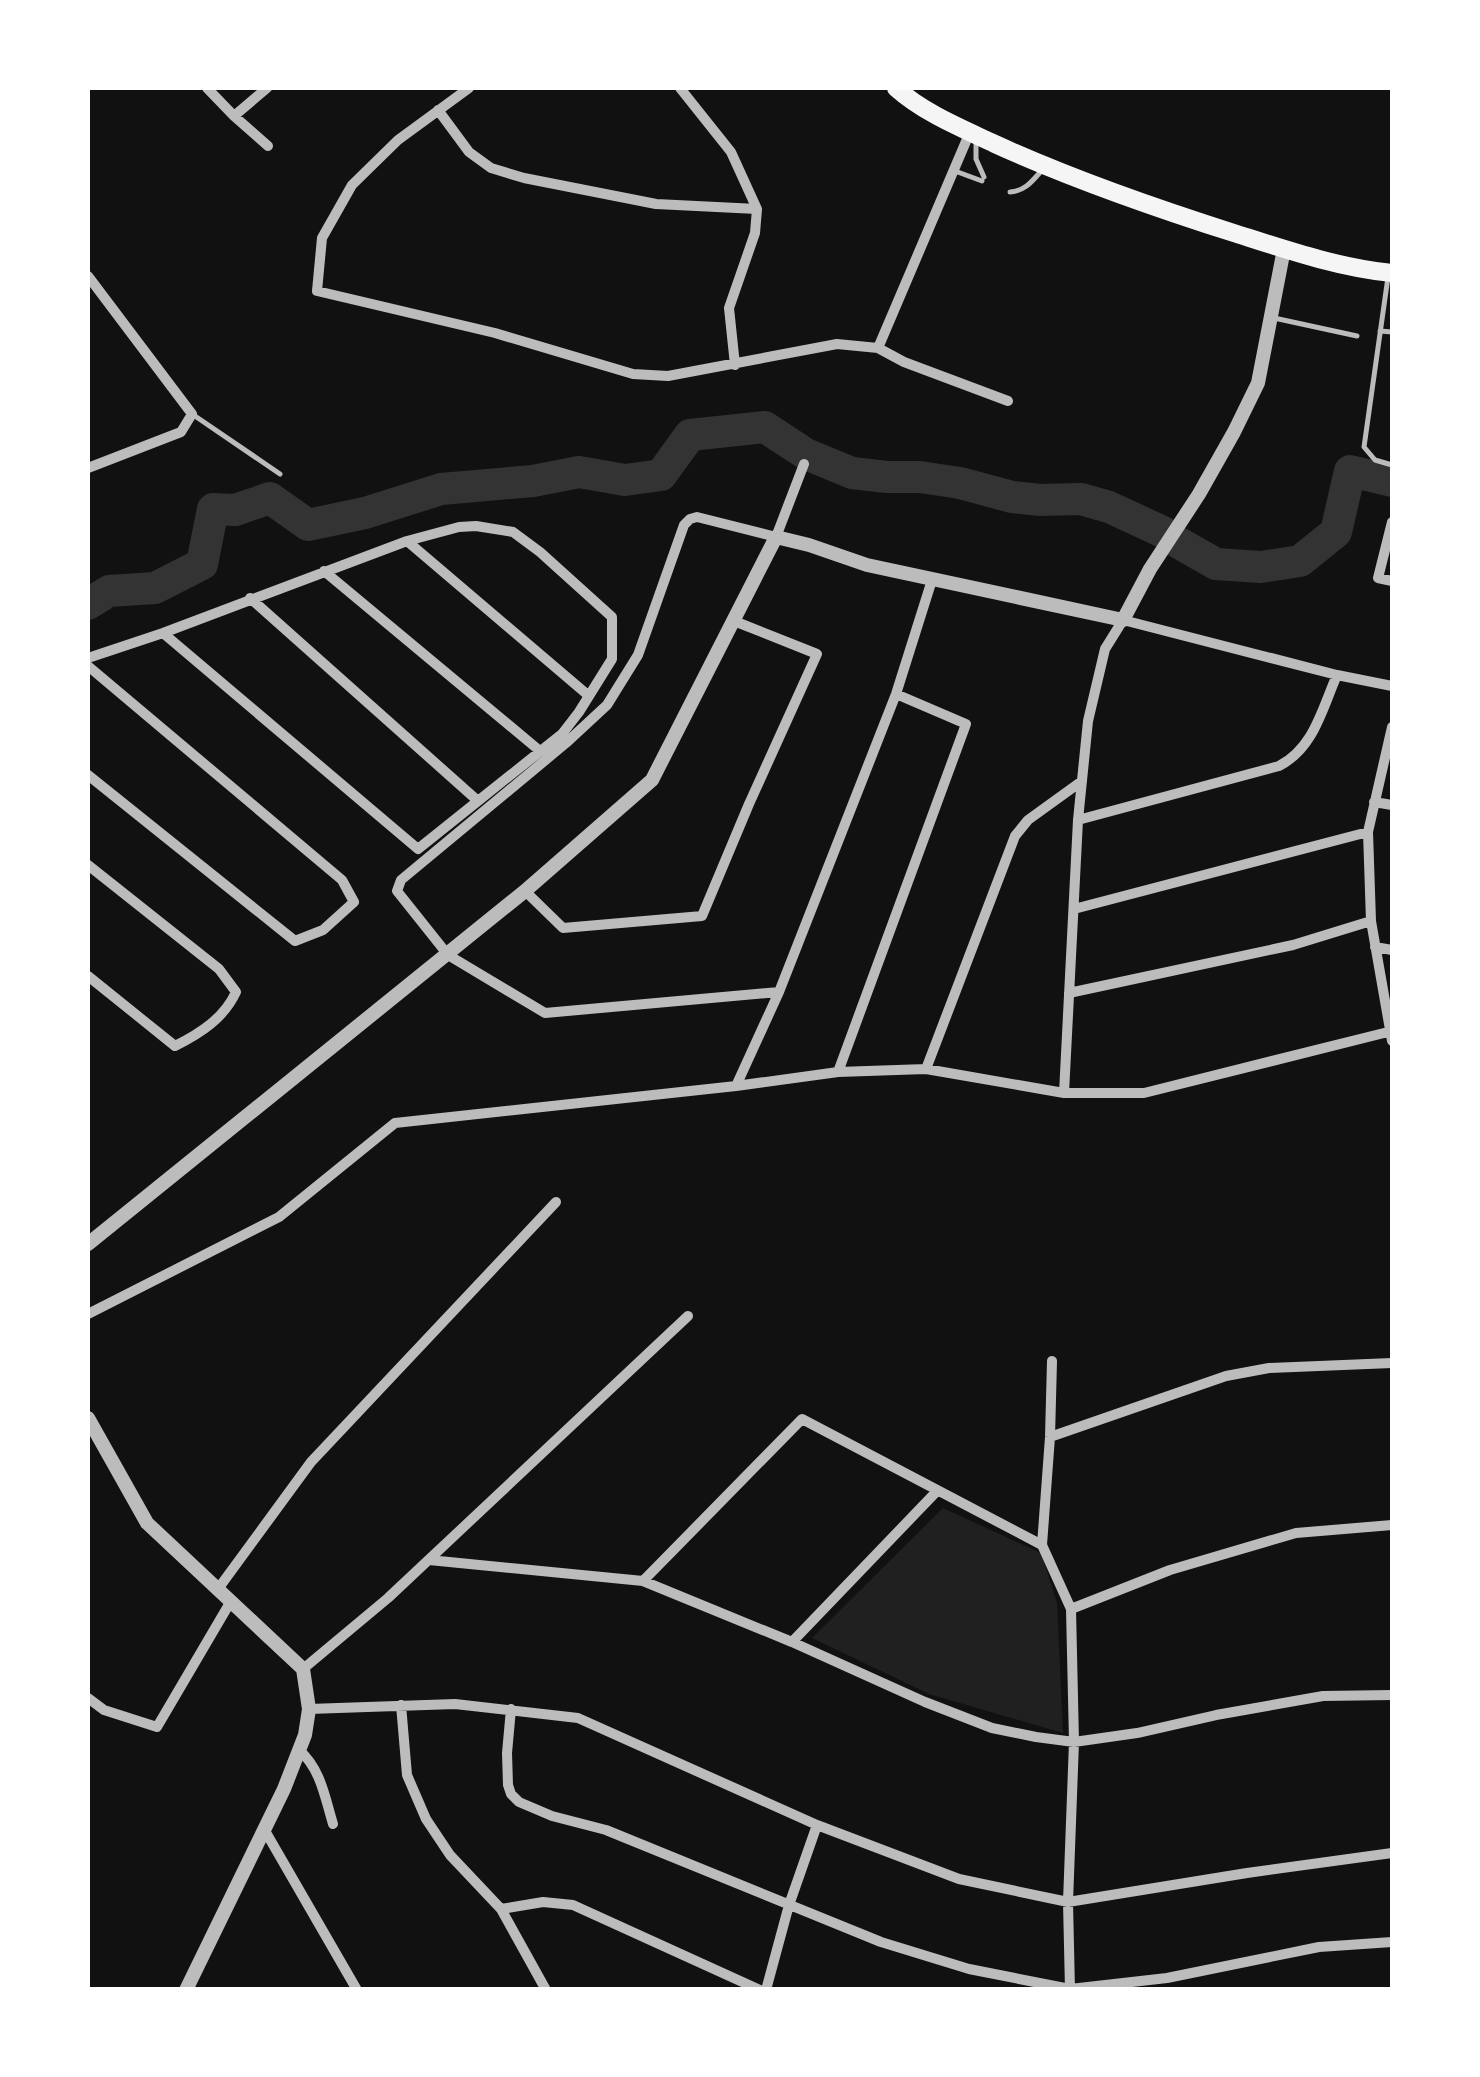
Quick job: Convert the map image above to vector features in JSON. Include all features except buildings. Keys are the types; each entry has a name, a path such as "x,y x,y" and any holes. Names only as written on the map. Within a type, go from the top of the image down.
{"main road":[{"path":"896,88 931,113 974,134 1152,208 1284,249 1391,272"}],"street":[{"path":"207,88 268,146"},
{"path":"234,116 266,88"},
{"path":"470,88 398,140 352,186 322,238 317,291 494,333 633,374 668,376 837,344 878,348 904,362 1008,401"},
{"path":"680,88 731,152 756,208 755,232 729,308 735,364"},
{"path":"438,110 468,152 491,168 656,204 756,208"},
{"path":"878,348 954,171 974,134"},
{"path":"1064,1093 1078,820 1088,721 1105,649 1150,569 1199,494 1258,383 1284,249"},
{"path":"88,276 192,414 182,432 88,468"},
{"path":"88,1244 526,892 652,780 776,537 804,464"},
{"path":"779,992 544,1013 448,954 397,891 401,880 608,705 638,655 684,525 690,518 809,545 867,565 1123,620 1392,686"},
{"path":"1392,522 1378,578 1392,581"},
{"path":"88,658 407,540 476,526 513,532 612,617 612,659 562,734 418,849 163,633"},
{"path":"407,540 589,696"},
{"path":"324,571 540,751"},
{"path":"736,1086 779,992 896,694 932,580"},
{"path":"250,598 478,801"},
{"path":"526,892 562,928 702,916 817,654 734,622"},
{"path":"88,666 342,880 354,902 323,930 295,941 88,775"},
{"path":"1078,820 1278,766 1295,758 1308,743 1337,675"},
{"path":"838,1072 966,724 896,694"},
{"path":"88,1314 279,1217 395,1123 838,1072 926,1069 1064,1093 1144,1093 1392,1034 1371,922 1368,832 1392,728"},
{"path":"926,1069 1014,836 1028,820 1082,781"},
{"path":"1374,802 1392,805"},
{"path":"1074,909 1368,832"},
{"path":"88,866 219,969 236,992 228,1010 175,1046 88,976"},
{"path":"1069,993 1292,945 1371,922"},
{"path":"1375,947 1392,950"},
{"path":"218,1588 311,1462 556,1202"},
{"path":"303,1669 388,1598 688,1316"},
{"path":"1052,1361 1042,1545 1070,1609 1074,1742 1068,1902 1070,1990"},
{"path":"1050,1437 1226,1376 1269,1368 1392,1363"},
{"path":"88,1418 147,1522 303,1669 309,1709 305,1736 186,1990"},
{"path":"643,1581 802,1419 1042,1545"},
{"path":"792,1642 936,1491"},
{"path":"1070,1609 1170,1570 1296,1532 1392,1526"},
{"path":"429,1560 643,1581 992,1728 1074,1742 1323,1696 1392,1695"},
{"path":"88,1698 104,1710 157,1727 230,1602"},
{"path":"309,1709 455,1704 578,1718 817,1825 959,1879 1068,1902 1392,1854"},
{"path":"401,1705 407,1775 426,1819 450,1855 501,1909 546,1990"},
{"path":"511,1708 506,1753 508,1785 519,1802 552,1816 606,1830 899,1948 970,1969 1070,1990 1167,1978 1319,1948 1392,1942"},
{"path":"299,1750 317,1772 333,1824"},
{"path":"501,1909 542,1902 573,1904 764,1990 817,1825"},
{"path":"264,1829 353,1988"}],"lane":[{"path":"954,171 983,179 974,134"},
{"path":"1010,192 1027,187 1046,166"},
{"path":"1391,272 1364,447 1375,460 1392,464"},
{"path":"1271,318 1357,336"},
{"path":"1380,330 1392,332"},
{"path":"192,414 280,474"}],"shaded area":[{"path":"943,1508 1041,1553 1057,1603 1063,1733 929,1694 812,1638"}],"waterway":[{"path":"88,604 109,591 155,588 202,564 213,509 235,510 270,498 308,525 365,513 441,489 533,481 579,472 625,480 661,475 690,435 765,427 806,454 852,473 920,477 1012,497 1081,499 1109,507 1163,532"},
{"path":"1179,543 1216,564 1261,567 1300,561 1336,532 1350,471 1392,481"}]}
